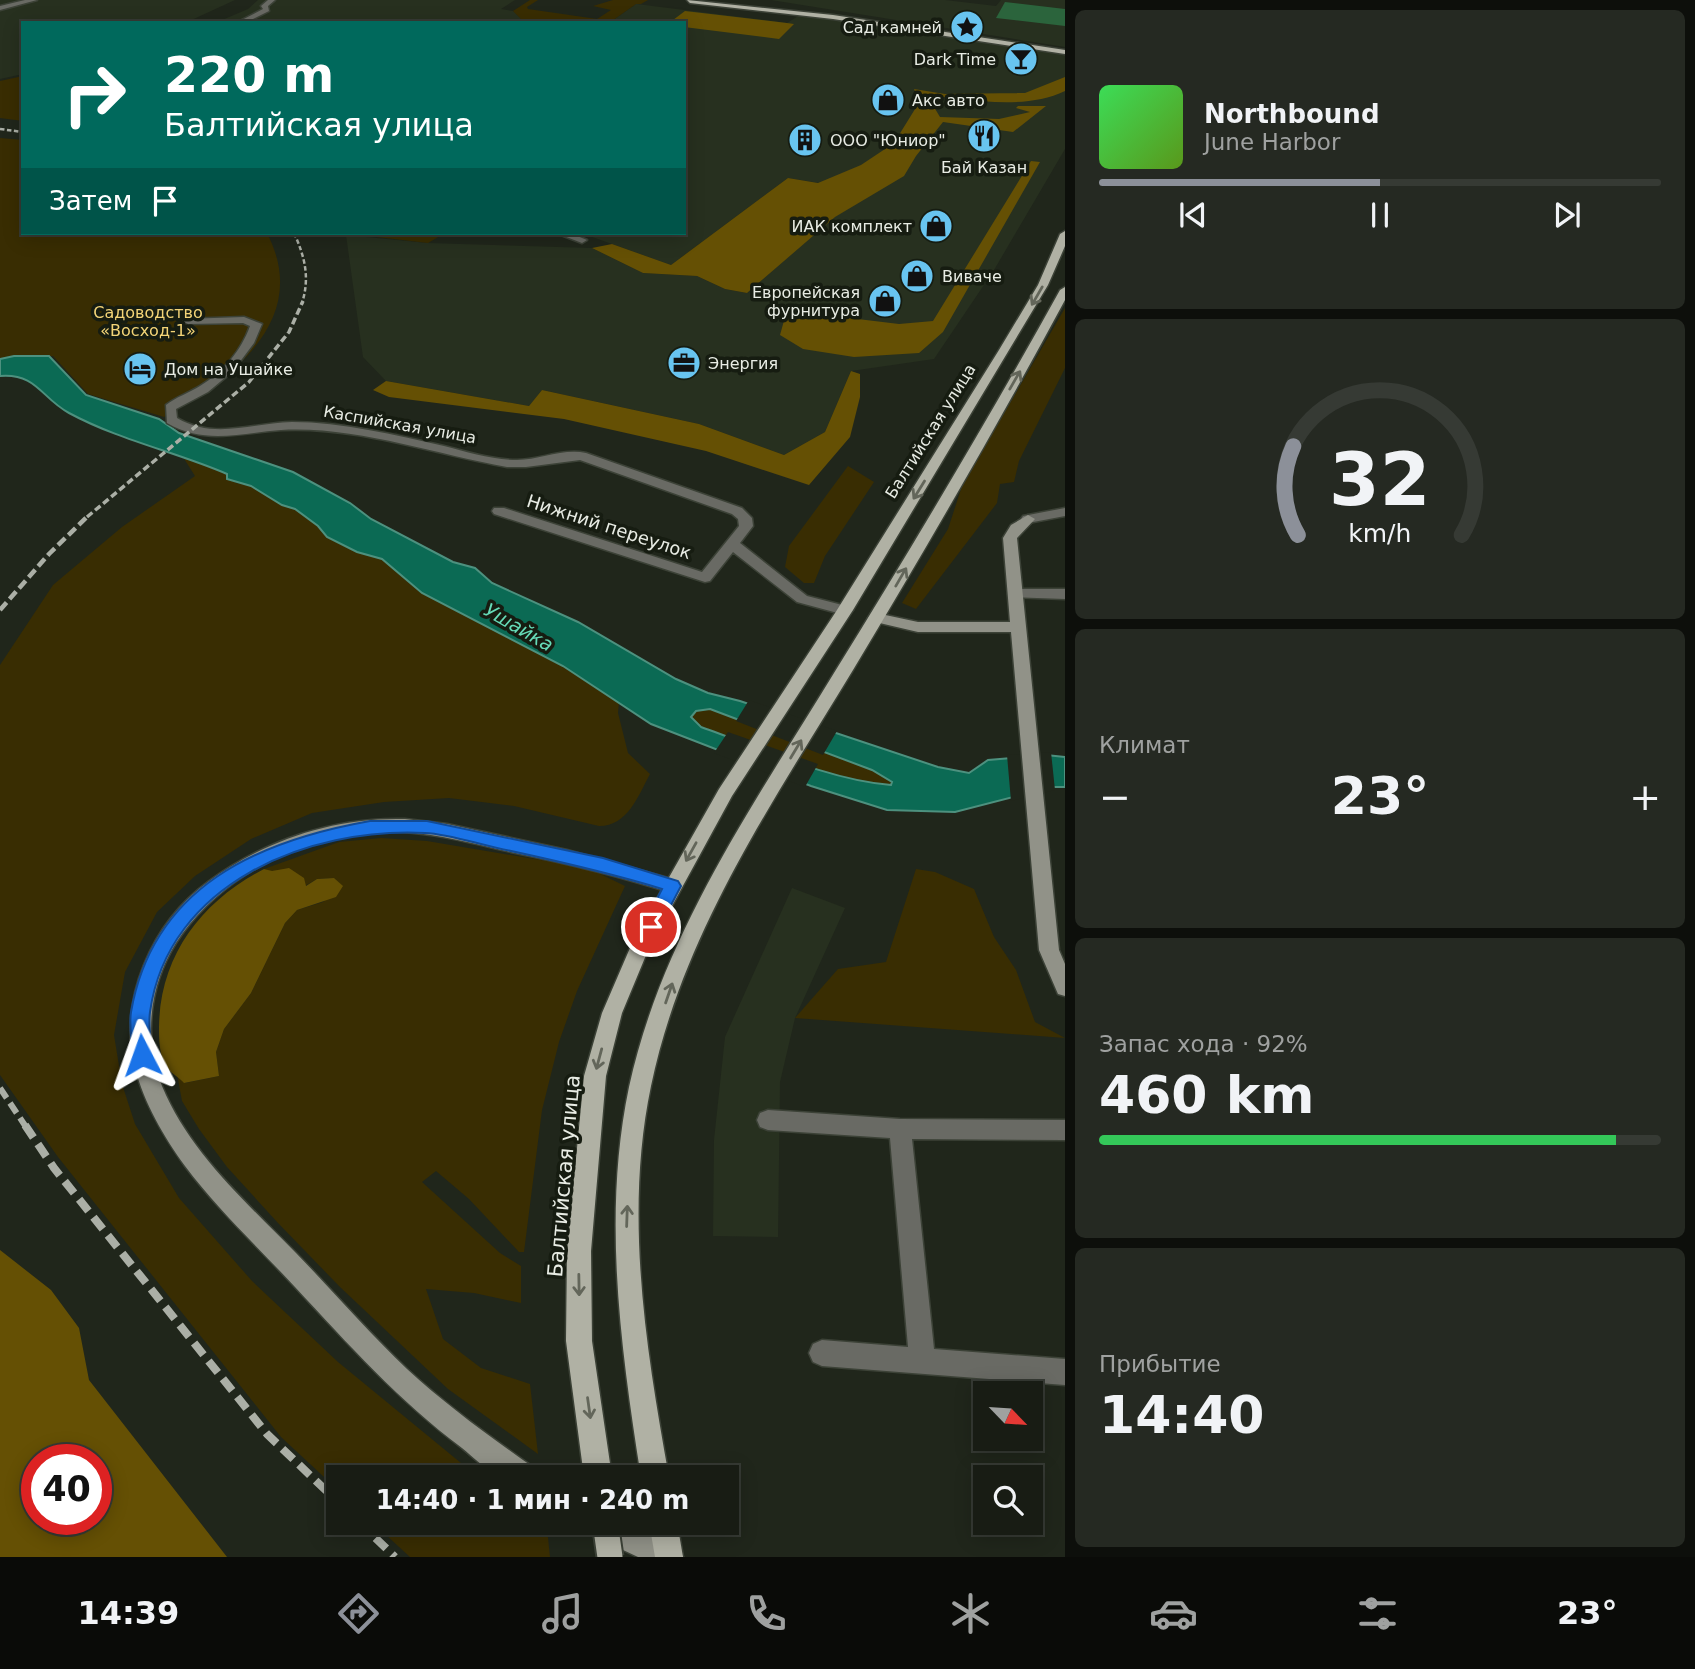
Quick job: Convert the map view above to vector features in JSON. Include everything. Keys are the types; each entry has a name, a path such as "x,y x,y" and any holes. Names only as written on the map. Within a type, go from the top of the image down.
{"main road":[{"path":"680,0 833,17 1065,50"},
{"path":"690,1 697,0"},
{"path":"761,0 1065,50"},
{"name":"Балтийская улица","path":"596,1465 579,1340 579,1251 595,1076 612,1013 640,947 725,793 845,610 1024,318 1043,285 1065,233"},
{"path":"653,1465 634,1357 626,1247 629,1159 640,1086 678,966 714,892 761,807 876,618 1065,290"},
{"path":"607,1535 610,1557"},
{"path":"665,1535 669,1557"}],"street":[{"path":"0,8 34,0"},
{"path":"232,21 272,0"},
{"path":"243,21 267,10 264,6"},
{"path":"567,235 582,240"},
{"name":"Каспийская улица","path":"188,321 244,320 256,324 251,341 225,373 203,390 182,397 170,408 169,415 175,424 218,434 288,426 341,429 522,464 581,456 737,511 745,517 746,526 733,545"},
{"name":"Нижний переулок","path":"499,511 705,578 733,545"},
{"path":"1065,512 1028,519 1016,528 1010,538 1049,950 1065,988"},
{"path":"733,545 802,599 845,610"},
{"path":"1015,594 1065,594"},
{"path":"876,618 918,627 1017,627"},
{"path":"507,1465 413,1393 228,1199 178,1137 152,1086 142,1055 140,1014 147,984 160,952 179,920 202,896 257,859 288,846 350,829 390,825 427,827 603,864 672,886"},
{"path":"768,1120 900,1129 1065,1130"},
{"path":"900,1129 922,1360"},
{"path":"822,1353 1065,1371"},
{"path":"623,1535 669,1557"}],"shaded area":[{"path":"0,0 235,0 189,21 21,21 21,74 0,79"},
{"path":"258,0 515,0 501,9 513,11 524,21 220,21 248,9"},
{"path":"771,0 945,0 996,6 1001,0 1065,0 1065,47"},
{"path":"636,4 787,23 800,15 1065,55 1065,149 994,270 934,359 851,371 825,432 784,455 699,424 542,390 529,406 386,381 363,357 346,235 428,243 592,248 643,273 697,276 725,289 747,293 834,217 874,192 788,178 671,265 587,235 686,235 686,21 612,21"},
{"path":"685,11 794,24 779,39 686,27 686,21 672,21"},
{"path":"1065,77 1065,91 1030,101 972,100 916,94 914,89 945,94 1025,93"},
{"path":"928,97 940,117 999,119 1030,112 1016,108 1018,106 1046,106 1013,132 943,122 904,176 835,217 747,293 725,289 697,276 643,273 592,248 612,244 671,265 788,178 818,183 861,165 894,143 920,101"},
{"path":"1031,161 1040,162 943,332 919,353 854,357 803,349 780,335 785,317 800,312 899,324 933,321"},
{"path":"851,371 860,374 860,397 850,437 809,485 706,451 564,419 389,397 373,390 386,381 529,406 542,390 699,424 784,455 825,432"},
{"path":"289,868 304,878 306,886 317,879 334,878 343,886 336,897 297,910 285,923 251,993 224,1029 216,1052 219,1076 184,1083 165,1064 159,1037 161,1001 176,954 204,914 222,897 264,869 272,871"},
{"path":"792,888 845,908 795,1018 780,1082 778,1237 713,1236 714,1140 725,1037"},
{"path":"0,1250 51,1290 79,1328 89,1380 227,1557 0,1557"}],"green space":[{"path":"530,0 538,0 527,7 528,9 597,19 611,10 593,6 613,0 648,0 636,4 612,21 523,21 513,11"},
{"path":"21,76 21,121 0,118 0,81"},
{"name":"Садоводство «Восход-1»","path":"0,138 21,140 21,235 268,235 278,264 279,293 272,319 258,343 238,365 215,384 164,417 88,394 53,356 0,359"},
{"path":"359,235 442,235 428,243"},
{"path":"1065,308 1065,368 1019,461 1014,482 1000,484 997,503 916,609 902,603 948,529 962,486"},
{"path":"183,457 227,474 236,483 251,486 282,505 295,509 318,526 327,537 357,552 382,559 422,593 563,666 619,702 618,713 628,753 650,774 631,808 618,821 609,825 599,826 514,806 449,798 384,802 312,813 251,839 195,876 157,912 125,972 114,1035 122,1084 135,1124 179,1198 252,1281 338,1362 463,1465 326,1465 326,1479 281,1437 58,1157 0,1075 0,665 53,585 122,527 195,476"},
{"path":"848,466 874,482 825,556 814,583 804,583 785,567 789,546"},
{"path":"710,709 872,769 892,782 891,785 867,782 794,762 701,727 691,718 696,711"},
{"path":"381,838 427,841 588,868 625,886 577,991 559,1042 542,1110 524,1252 519,1252 469,1199 436,1171 422,1182 500,1253 521,1266 521,1303 474,1293 426,1289 443,1339 481,1368 530,1384 538,1454 448,1389 340,1287 227,1167 182,1101 177,1074 185,1083 219,1076 216,1052 224,1029 251,993 285,923 297,910 323,902 342,886 334,878 317,879 305,886 264,869 339,842"},
{"path":"916,869 935,872 974,889 994,937 1016,970 1035,1022 1065,1038 795,1018 838,969 886,962"},
{"path":"386,1535 548,1535 550,1557 410,1557"}],"water":[{"name":"Ушайка","path":"14,356 49,356 86,395 159,419 179,433 293,472 350,503 371,519 453,562 475,568 492,583 578,622 676,679 708,693 740,701 938,767 969,773 988,760 1046,755 1065,757 1065,787 1052,787 955,812 887,810 811,786 651,724 563,666 422,593 382,559 357,552 327,537 318,526 295,509 282,505 251,486 227,479 227,474 69,413 31,382 12,376 0,376 0,359","holes":["710,709 872,770 892,782 891,785 843,777 795,762 701,727 691,717 696,711"]}],"pier":[{"path":"749,700 837,731 823,755 736,721"},
{"path":"728,732 818,764 805,787 714,753"},
{"path":"1051,752 1055,790 1011,801 1007,755"}],"building":[{"path":"1005,2 1065,9 1065,26 996,18"}],"railway":[{"path":"0,129 21,132"},
{"path":"295,235 305,268 306,285 302,303"},
{"path":"87,517 249,382 289,332 303,301"},
{"path":"0,610 49,554 89,515"},
{"path":"0,1088 26,1127"},
{"path":"25,1125 54,1168 267,1434 326,1491"},
{"path":"372,1535 395,1557"}],"place":[{"name":"Сад камней","path":"967,27"},
{"name":"Dark Time","path":"1021,59"},
{"name":"Акс авто","path":"888,100"},
{"name":"Бай Казан","path":"984,136"},
{"name":"ООО \"Юниор\"","path":"805,140"},
{"name":"ИАК комплект","path":"936,226"},
{"name":"Виваче","path":"917,276"},
{"name":"Европейская фурнитура","path":"885,301"},
{"name":"Энергия","path":"684,363"},
{"name":"Дом на Ушайке","path":"140,369"}],"route":[{"path":"142,1055 140,1014 147,984 160,952 179,920 202,896 257,859 318,836 390,825 427,827 603,864 672,886 651,927"}]}
